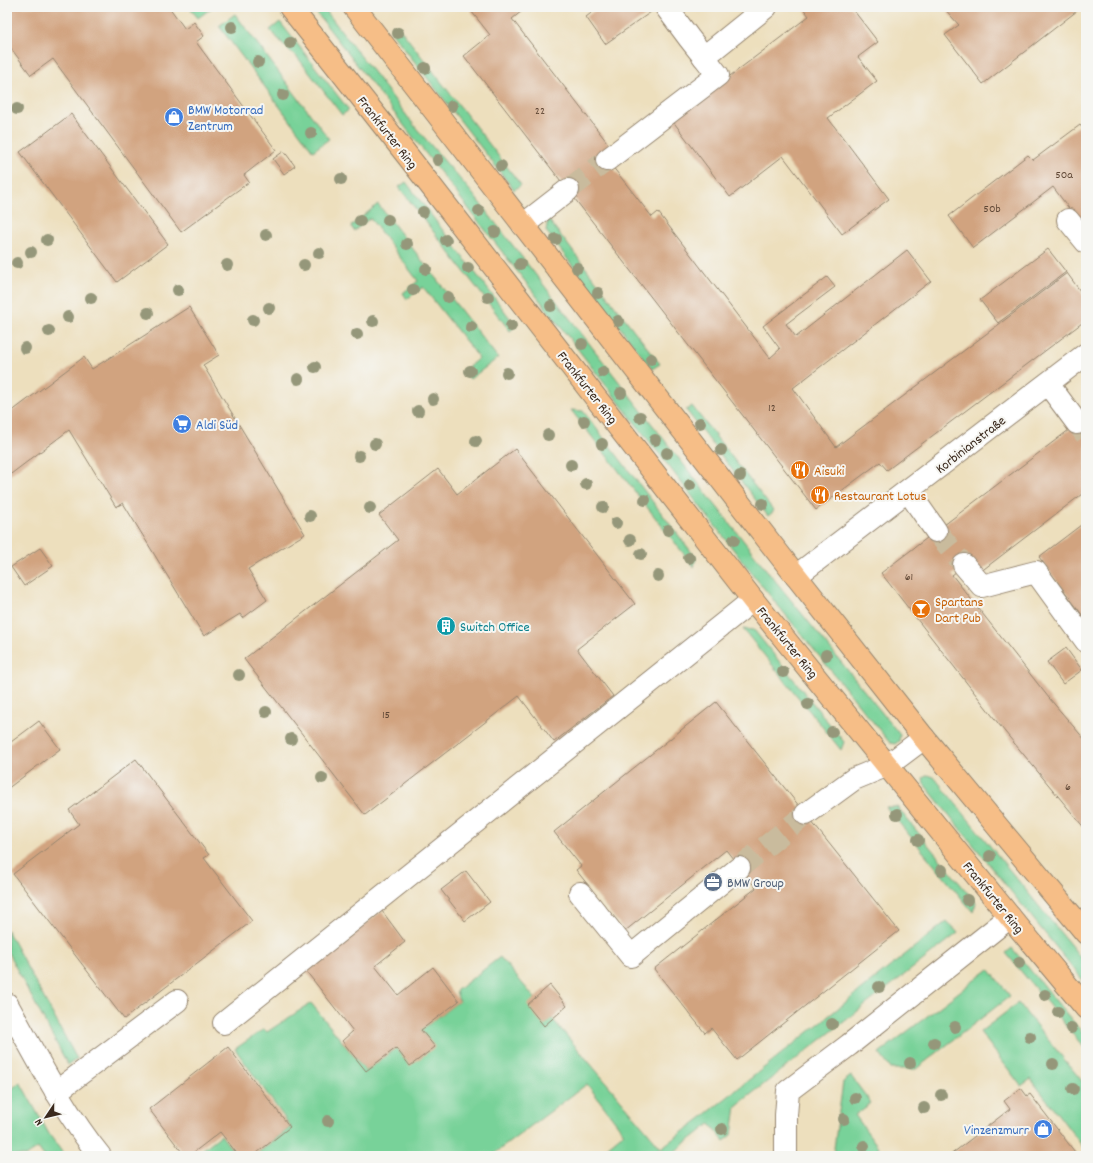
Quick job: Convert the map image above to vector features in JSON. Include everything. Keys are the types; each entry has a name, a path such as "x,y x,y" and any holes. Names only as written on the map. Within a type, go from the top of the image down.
{"main road":[{"name":"Frankfurter Ring","path":"290,7 415,165 753,600 1010,917 1086,1008"},
{"path":"354,7 796,576 924,738 1086,933"}],"street":[{"path":"607,160 718,74 666,7"},
{"path":"704,57 766,7"},
{"path":"523,224 568,190"},
{"name":"Korbinianstraße","path":"796,576 1086,354"},
{"path":"1048,384 1077,423"},
{"path":"908,491 936,531"},
{"path":"964,565 982,586 1036,572 1086,641"},
{"path":"224,1023 753,600"},
{"path":"806,814 854,779 888,765 924,738"},
{"path":"580,893 631,956 739,868"},
{"path":"786,1156 786,1115 788,1091 1010,917"},
{"path":"56,1092 177,1001"},
{"path":"7,1004 56,1092 84,1136 100,1156"}],"green space":[{"path":"189,7 213,7 198,18"},
{"path":"312,7 323,7 417,129 472,193 765,568 900,735 899,741 895,744 890,743 754,576"},
{"path":"235,14 329,139 313,151 219,26"},
{"path":"280,22 349,110 342,115 298,58 270,30"},
{"path":"397,25 521,185 514,190 390,30"},
{"path":"406,182 516,326 510,331 399,187"},
{"path":"378,204 498,358 470,379 463,371 479,358 423,287 407,299 403,293 418,281 370,218 354,231 351,226"},
{"path":"548,219 660,364 652,369 546,231"},
{"path":"692,406 774,511 768,516 686,410"},
{"path":"571,410 583,411 696,558 694,567"},
{"path":"743,629 754,630 844,742 841,750"},
{"path":"928,775 934,777 1086,964 1086,984 924,784 923,778"},
{"path":"886,807 897,807 976,903 973,912"},
{"path":"947,921 958,933 736,1106 732,1135 724,1141 710,1124 669,1156 596,1156 624,1133 587,1084 491,1156 254,1156 291,1127 235,1049 264,1029 267,1032 311,1003 366,1071 396,1048 410,1065 434,1047 421,1030 459,1001 456,991 500,957 661,1148 700,1119"},
{"path":"7,930 77,1059 68,1065 7,951"},
{"path":"1012,948 1086,1037 1086,1050 1006,953"},
{"path":"989,969 1010,996 916,1069 891,1069 879,1053"},
{"path":"1018,1003 1086,1086 1086,1151 1031,1079 1021,1086 980,1032"},
{"path":"851,1076 871,1103 855,1115 881,1151 874,1156 833,1156 843,1082"},
{"path":"20,1082 49,1134 65,1156 44,1156 38,1148 26,1156 7,1156 7,1093"},
{"path":"221,1135 237,1156 194,1156"}],"building":[{"name":"BMW Motorrad Zentrum","path":"7,7 169,7 185,29 194,22 204,36 196,42 276,150 244,175 249,182 181,232 53,59 31,75 7,43"},
{"path":"468,7 527,7 512,19 610,146 601,152 652,217 658,212 770,358 780,349 763,326 827,277 835,287 786,324 796,337 907,250 931,281 793,388 836,447 1067,273 1086,299 1086,320 887,470 880,462 816,510 464,56 490,35"},
{"path":"599,7 647,7 651,12 605,44 586,17"},
{"path":"802,7 851,7 878,42 858,57 877,81 828,118 889,199 842,234 783,156 730,197 672,120 809,16"},
{"path":"943,7 1082,7 983,84 945,35 959,25"},
{"path":"71,114 168,244 117,282 20,152"},
{"path":"1080,125 1086,132 1086,219 1080,223 1053,187 973,248 949,216 1028,155 1033,160"},
{"path":"284,151 295,166 284,174 273,159"},
{"path":"1048,249 1066,272 998,323 980,300"},
{"name":"Aldi Süd","path":"189,307 219,355 203,365 305,534 248,569 267,600 243,618 240,614 204,636 123,503 116,507 69,430 7,477 7,415 84,357 92,369"},
{"path":"1086,417 1086,491 980,572 971,560 952,575 1049,698 1086,741 1086,830 1005,732 881,573"},
{"name":"Switch Office","path":"515,449 635,604 577,649 613,696 554,742 519,696 365,815 244,659 398,540 379,515 438,469 457,494"},
{"path":"1081,525 1086,531 1086,620 1039,557"},
{"path":"40,548 53,566 24,586 11,567"},
{"path":"1066,648 1082,670 1063,684 1047,662"},
{"path":"716,702 899,931 737,1060 711,1028 705,1033 654,969 756,888 726,850 625,931 576,870 581,866 554,832"},
{"path":"39,721 60,749 7,789 7,745"},
{"path":"136,759 209,855 204,858 252,921 124,1019 13,874 79,824 69,810"},
{"path":"466,871 490,902 465,921 441,890"},
{"path":"382,911 405,942 375,966 398,995 433,967 459,1001 421,1030 435,1047 410,1066 396,1048 366,1071 342,1041 353,1031 306,971"},
{"path":"550,985 567,1006 544,1026 527,1005"},
{"path":"228,1047 290,1127 253,1156 239,1156 220,1132 189,1156 185,1156 149,1109"},
{"path":"1021,1088 1027,1096 1030,1094 1078,1156 949,1156 1010,1109 1004,1101"}],"tunnel":[{"path":"568,190 607,160"},
{"path":"1077,423 1086,435"},
{"path":"936,531 964,565"},
{"path":"739,868 806,814"}],"place":[{"name":"BMW Motorrad Zentrum","path":"174,117"},
{"name":"Aldi Süd","path":"182,424"},
{"name":"Aisuki","path":"800,470"},
{"name":"Restaurant Lotus","path":"820,495"},
{"name":"Spartans Dart Pub","path":"921,609"},
{"name":"Switch Office","path":"446,626"},
{"name":"BMW Group","path":"713,882"},
{"name":"Vinzenzmurr","path":"1043,1129"}]}
